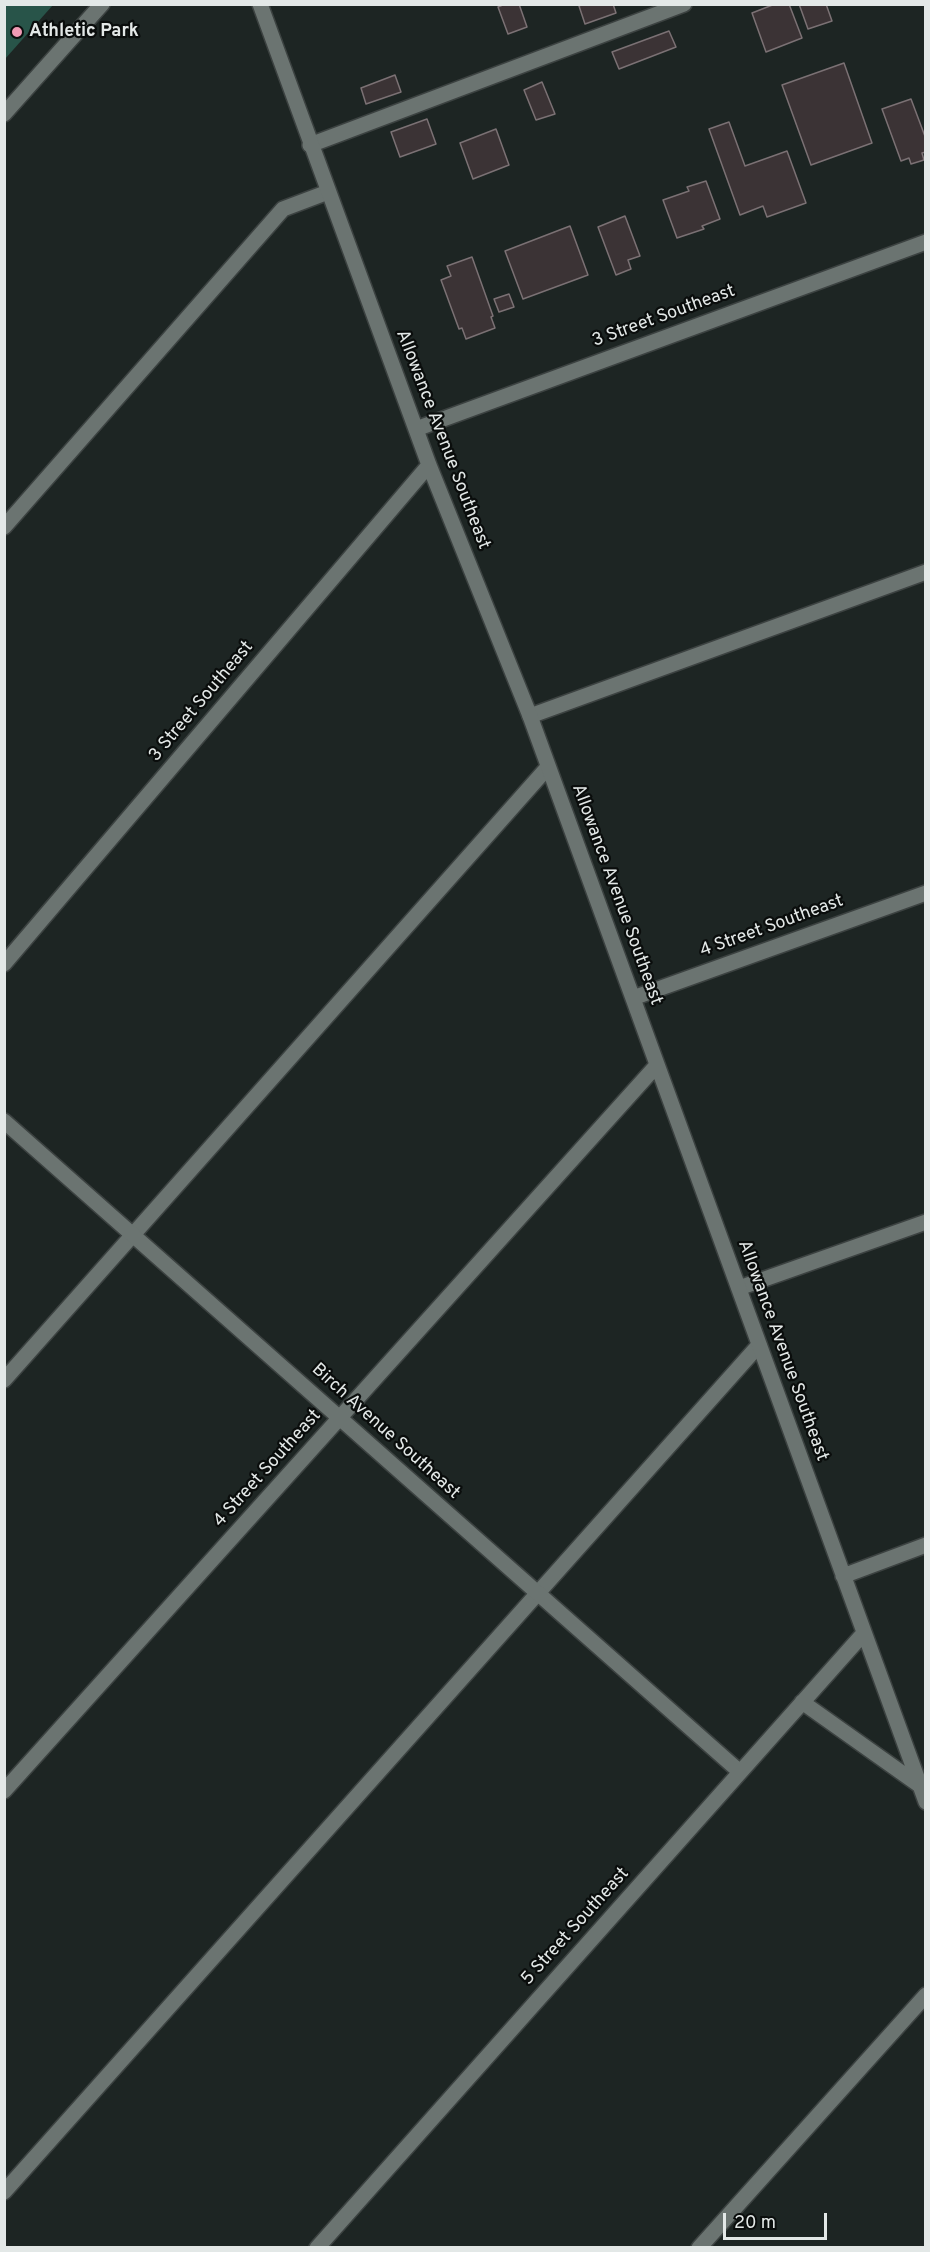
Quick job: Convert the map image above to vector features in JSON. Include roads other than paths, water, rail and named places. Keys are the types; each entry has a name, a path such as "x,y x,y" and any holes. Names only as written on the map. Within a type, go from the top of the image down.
{"street":[{"path":"4,114 102,4"},
{"name":"Allowance Avenue Southeast","path":"260,4 429,465 549,767 926,1802"},
{"path":"310,145 684,4"},
{"path":"4,527 283,209 328,192"},
{"name":"3 Street Southeast","path":"416,429 926,242"},
{"name":"3 Street Southeast","path":"4,964 429,465"},
{"path":"530,716 926,572"},
{"path":"4,1380 549,767"},
{"name":"4 Street Southeast","path":"633,998 926,893"},
{"name":"4 Street Southeast","path":"4,1791 657,1065"},
{"name":"Birch Avenue Southeast","path":"4,1121 740,1772"},
{"path":"739,1288 926,1221"},
{"path":"4,2192 759,1345"},
{"path":"843,1576 926,1545"},
{"name":"5 Street Southeast","path":"317,2247 864,1633"},
{"path":"802,1702 919,1785"},
{"path":"699,2247 926,1995"}],"place":[{"name":"Athletic Park","path":"17,32"}]}
